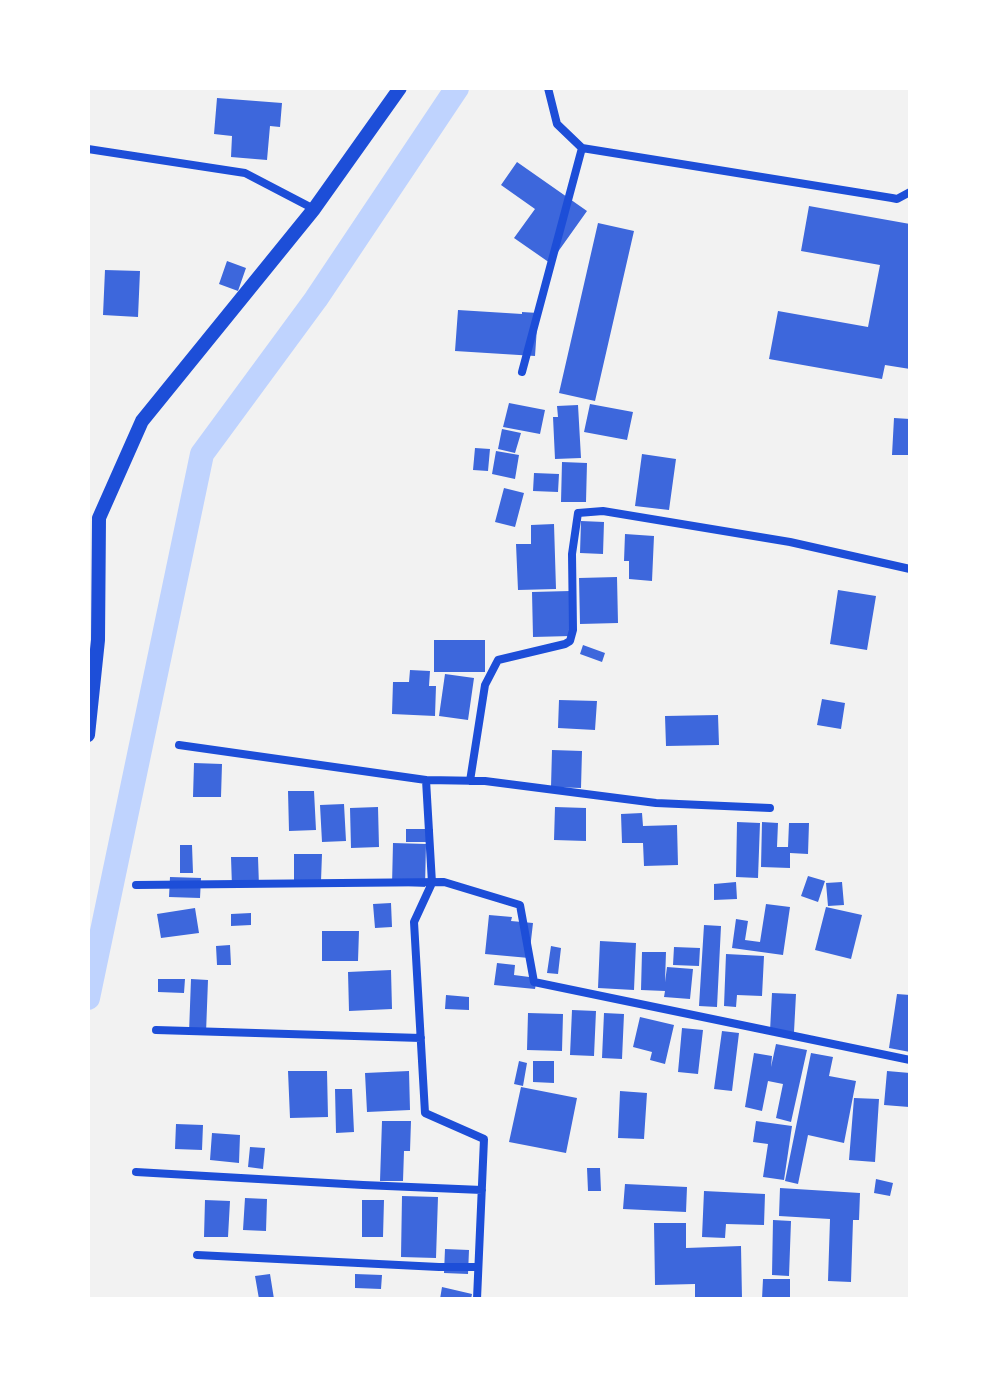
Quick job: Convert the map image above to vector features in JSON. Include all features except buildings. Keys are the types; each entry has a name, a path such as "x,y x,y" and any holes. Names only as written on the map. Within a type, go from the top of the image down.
{"street":[{"path":"88,735 99,518 142,421 314,209 400,88"},
{"path":"548,88 557,124 582,148 897,199 910,192"},
{"path":"522,372 582,148"},
{"path":"88,149 245,173 314,209"},
{"path":"470,781 485,685 498,660 570,641 573,630 572,554 578,513 603,511 728,531 910,569"},
{"path":"179,745 426,780 485,781 656,803 770,808"},
{"path":"426,780 432,883 414,922 425,1113 484,1139 477,1299"},
{"path":"136,885 444,882 520,905 534,982 910,1060"},
{"path":"156,1030 421,1038"},
{"path":"136,1172 482,1190"},
{"path":"197,1255 478,1267"}],"waterway":[{"path":"88,998 202,454 316,299 457,88"}]}
